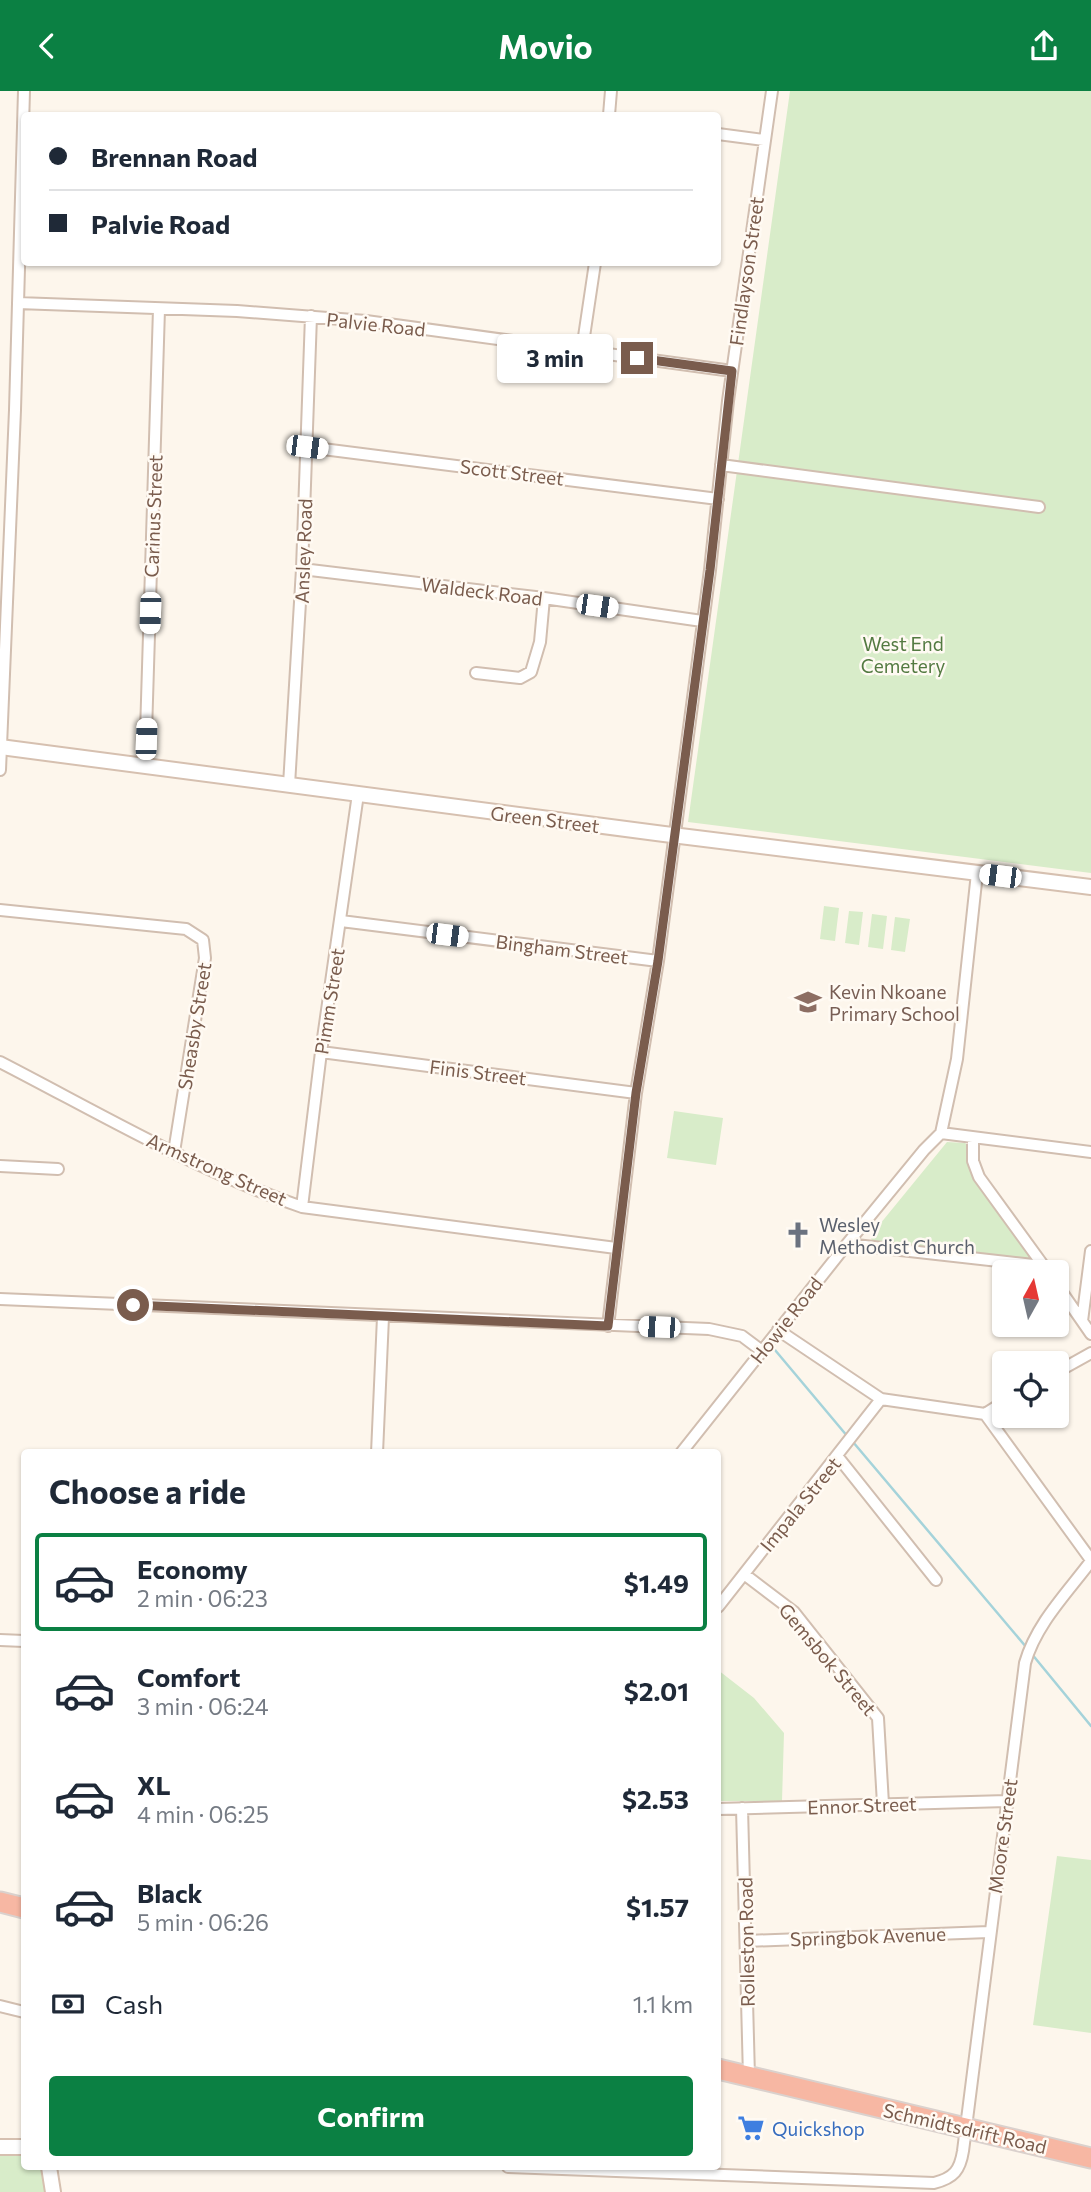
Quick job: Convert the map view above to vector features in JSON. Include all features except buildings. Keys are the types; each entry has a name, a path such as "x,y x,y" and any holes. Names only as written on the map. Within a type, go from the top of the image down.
{"highway":[{"path":"0,1902 21,1907"},
{"name":"Schmidtsdrift Road","path":"721,2071 1091,2158"}],"street":[{"path":"23,112 24,91"},
{"path":"609,112 611,91"},
{"name":"Findlayson Street","path":"608,1326 636,1093 658,961 732,371 772,91"},
{"path":"721,134 764,140"},
{"path":"0,770 21,197"},
{"path":"582,350 595,266"},
{"name":"Palvie Road","path":"18,303 311,316 366,321 732,371"},
{"name":"Carinus Street","path":"145,765 159,309"},
{"name":"Ansley Road","path":"289,785 302,569 311,316"},
{"name":"Scott Street","path":"307,447 718,499"},
{"path":"722,465 1039,506"},
{"name":"Waldeck Road","path":"302,569 544,598 702,621"},
{"path":"476,673 520,678 531,672 540,642 544,598"},
{"name":"Green Street","path":"0,747 1091,887"},
{"name":"Pimm Street","path":"302,1207 358,794"},
{"path":"978,873 957,1059 941,1133 1091,1152"},
{"name":"Sheasby Street","path":"0,910 186,929 203,940 205,958 174,1152"},
{"name":"Bingham Street","path":"341,921 658,961"},
{"name":"Finis Street","path":"321,1052 636,1093"},
{"name":"Armstrong Street","path":"0,1062 174,1152 302,1207 616,1248"},
{"name":"Howie Road","path":"684,1449 846,1244 941,1133"},
{"path":"973,1139 976,1171 1040,1260"},
{"path":"0,1166 58,1168"},
{"path":"846,1244 992,1262"},
{"path":"1082,1321 1091,1251"},
{"path":"0,1299 709,1329 742,1336 762,1351"},
{"path":"1069,1302 1091,1334"},
{"path":"377,1449 383,1317"},
{"path":"778,1330 881,1399 985,1414 992,1410"},
{"path":"1069,1365 1091,1353"},
{"name":"Impala Street","path":"721,1603 881,1399"},
{"path":"985,1414 1091,1561"},
{"path":"838,1457 936,1580"},
{"name":"Moore Street","path":"588,2170 934,2183 957,2173 961,2166 966,2130 989,1931 1028,1651 1043,1624 1091,1561"},
{"name":"Gemsbok Street","path":"744,1574 794,1612 878,1718 883,1804"},
{"path":"0,1640 21,1641"},
{"name":"Ennor Street","path":"721,1809 1007,1801"},
{"name":"Rolleston Road","path":"742,1808 749,2077"},
{"name":"Springbok Avenue","path":"746,1941 989,1931"},
{"path":"0,2006 21,2011"},
{"path":"0,2147 21,2147"},
{"path":"49,2170 53,2192"}],"green space":[{"name":"West End Cemetery","path":"790,91 1091,91 1091,873 688,822"},
{"path":"824,906 839,908 835,941 820,939"},
{"path":"849,911 863,912 859,945 845,943"},
{"path":"872,914 887,916 883,949 868,947"},
{"path":"895,917 910,919 905,952 891,950"},
{"path":"674,1111 723,1118 716,1165 667,1158"},
{"path":"947,1142 965,1143 970,1148 969,1159 1034,1260 872,1243 871,1235"},
{"path":"721,1672 754,1698 784,1733 782,1801 721,1801"},
{"path":"1057,1856 1091,1860 1091,2033 1033,2025"},
{"path":"0,2153 21,2154 21,2170 42,2170 46,2192 0,2192"}],"waterway":[{"path":"775,1350 848,1437"},
{"path":"853,1442 1027,1648"},
{"path":"1031,1653 1091,1726"}],"place":[{"name":"Kevin Nkoane Primary School","path":"808,1002"},
{"name":"Wesley Methodist Church","path":"798,1235"},
{"name":"Quickshop","path":"751,2128"}],"route":[{"path":"133,1305 608,1326 636,1093 658,961 710,570 732,371 637,358"}]}
